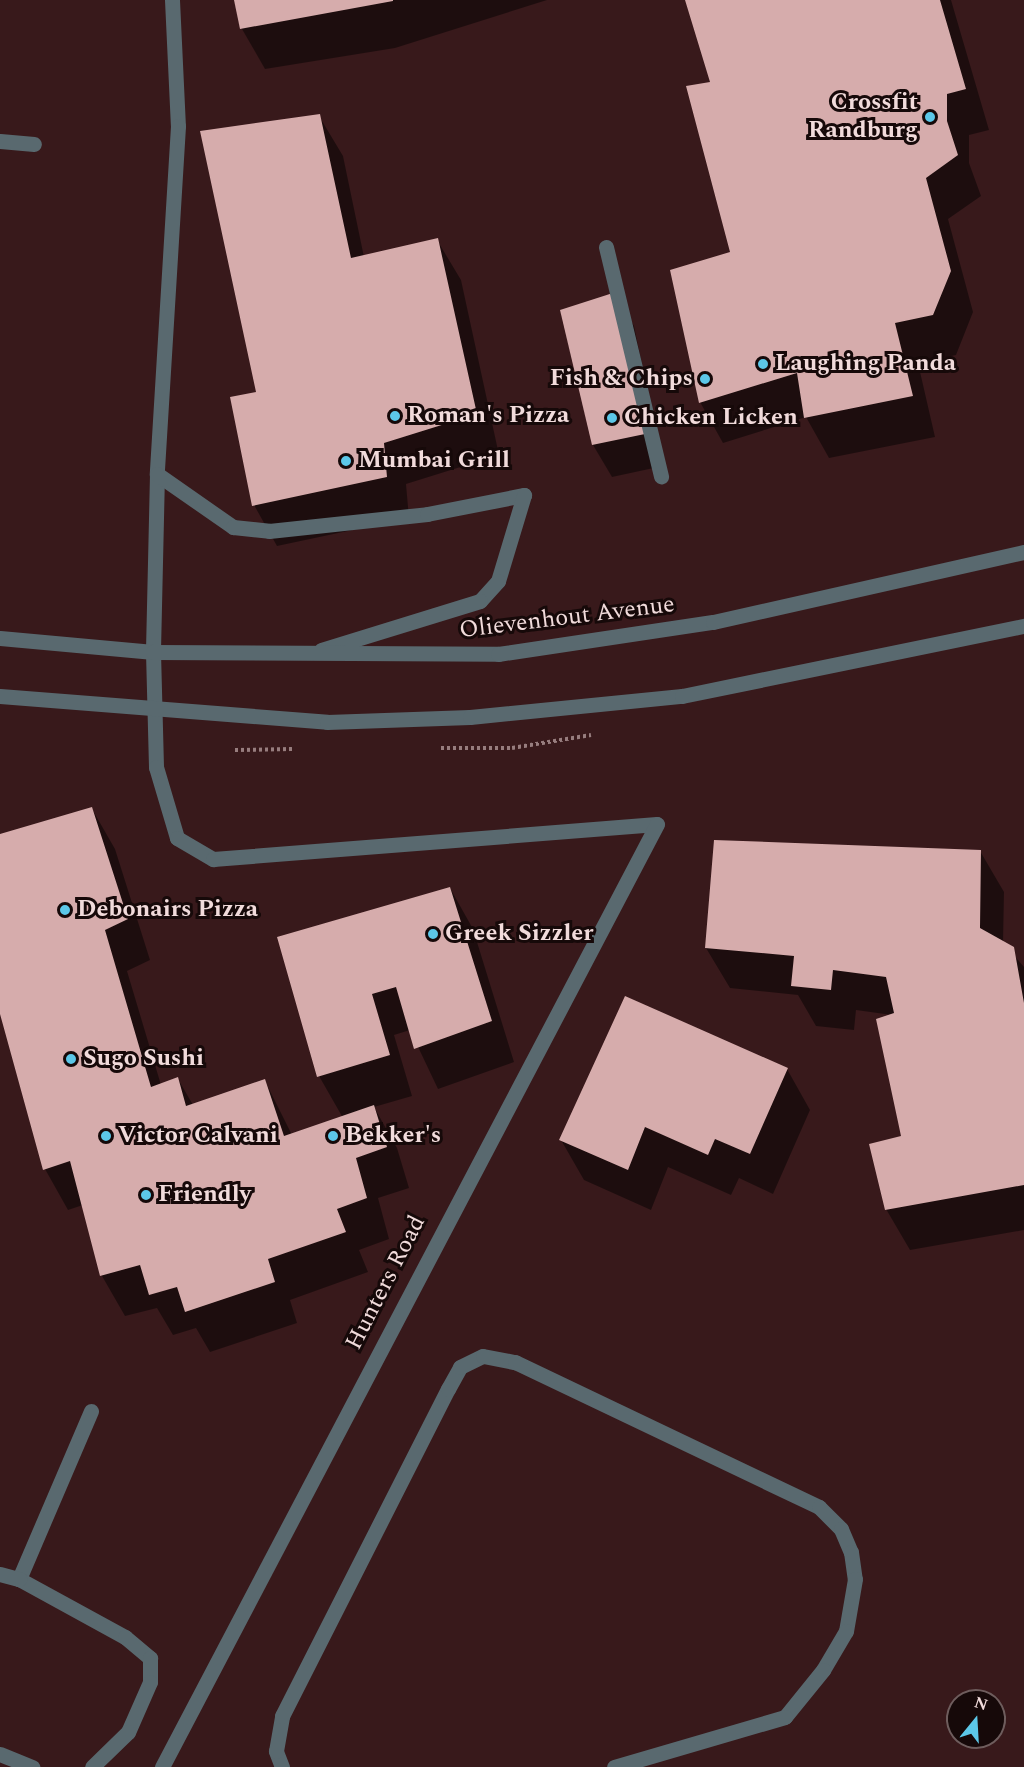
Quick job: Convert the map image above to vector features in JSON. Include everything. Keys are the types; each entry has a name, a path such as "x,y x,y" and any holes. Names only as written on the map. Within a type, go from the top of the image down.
{"street":[{"path":"155,712 153,652 157,474 178,126 172,0"},
{"path":"0,141 34,144"},
{"path":"606,247 661,476"},
{"path":"157,474 233,527 269,531 427,514 524,495 506,561 480,601 301,656"},
{"name":"Olievenhout Avenue","path":"0,638 153,652 301,656 498,654 713,622 1024,552"},
{"path":"0,696 155,712 327,722 529,711 682,696 1024,626"},
{"name":"Hunters Road","path":"155,712 162,804 177,838 213,860 657,824 162,1767"},
{"path":"282,1767 276,1742 282,1716 460,1367 483,1356 514,1362 819,1507 841,1529 851,1552 855,1579 846,1631 823,1671 785,1717 614,1767"},
{"path":"18,1579 91,1411"},
{"path":"0,1574 18,1579 132,1641 150,1658 150,1682 128,1732 92,1767"},
{"path":"0,1754 32,1767"}],"building":[{"path":"234,0 393,0 393,1 240,29"},
{"path":"685,0 940,0 966,89 947,94 947,121 958,155 926,178 951,271 933,315 895,323 913,396 804,418 797,373 699,403 670,270 730,252 686,86 710,82"},
{"path":"320,114 351,258 438,238 477,414 384,443 387,477 252,506 230,397 256,392 200,131"},
{"path":"616,292 645,434 592,445 560,310"},
{"path":"92,807 128,919 105,930 151,1087 178,1077 186,1106 265,1079 284,1136 374,1105 387,1147 356,1158 367,1198 337,1209 346,1232 268,1259 275,1282 185,1312 177,1287 149,1295 140,1265 100,1276 70,1161 43,1170 0,1014 0,834"},
{"path":"714,840 981,850 980,928 1014,947 1024,1003 1024,1185 885,1210 869,1144 901,1136 876,1019 894,1013 886,977 833,970 831,990 791,986 794,956 705,948"},
{"path":"450,887 492,1021 414,1049 396,987 372,994 390,1055 317,1077 277,937"},
{"path":"625,996 788,1068 750,1154 715,1139 708,1155 645,1127 628,1170 559,1140"}],"place":[{"name":"Crossfit Randburg","path":"930,117"},
{"name":"Laughing Panda","path":"763,364"},
{"name":"Fish & Chips","path":"705,379"},
{"name":"Roman's Pizza","path":"395,416"},
{"name":"Chicken Licken","path":"612,418"},
{"name":"Mumbai Grill","path":"346,461"},
{"name":"Debonairs Pizza","path":"65,910"},
{"name":"Greek Sizzler","path":"433,934"},
{"name":"Sugo Sushi","path":"71,1059"},
{"name":"Victor Calvani","path":"106,1136"},
{"name":"Bekker's","path":"333,1136"},
{"name":"Friendly","path":"146,1195"}]}
